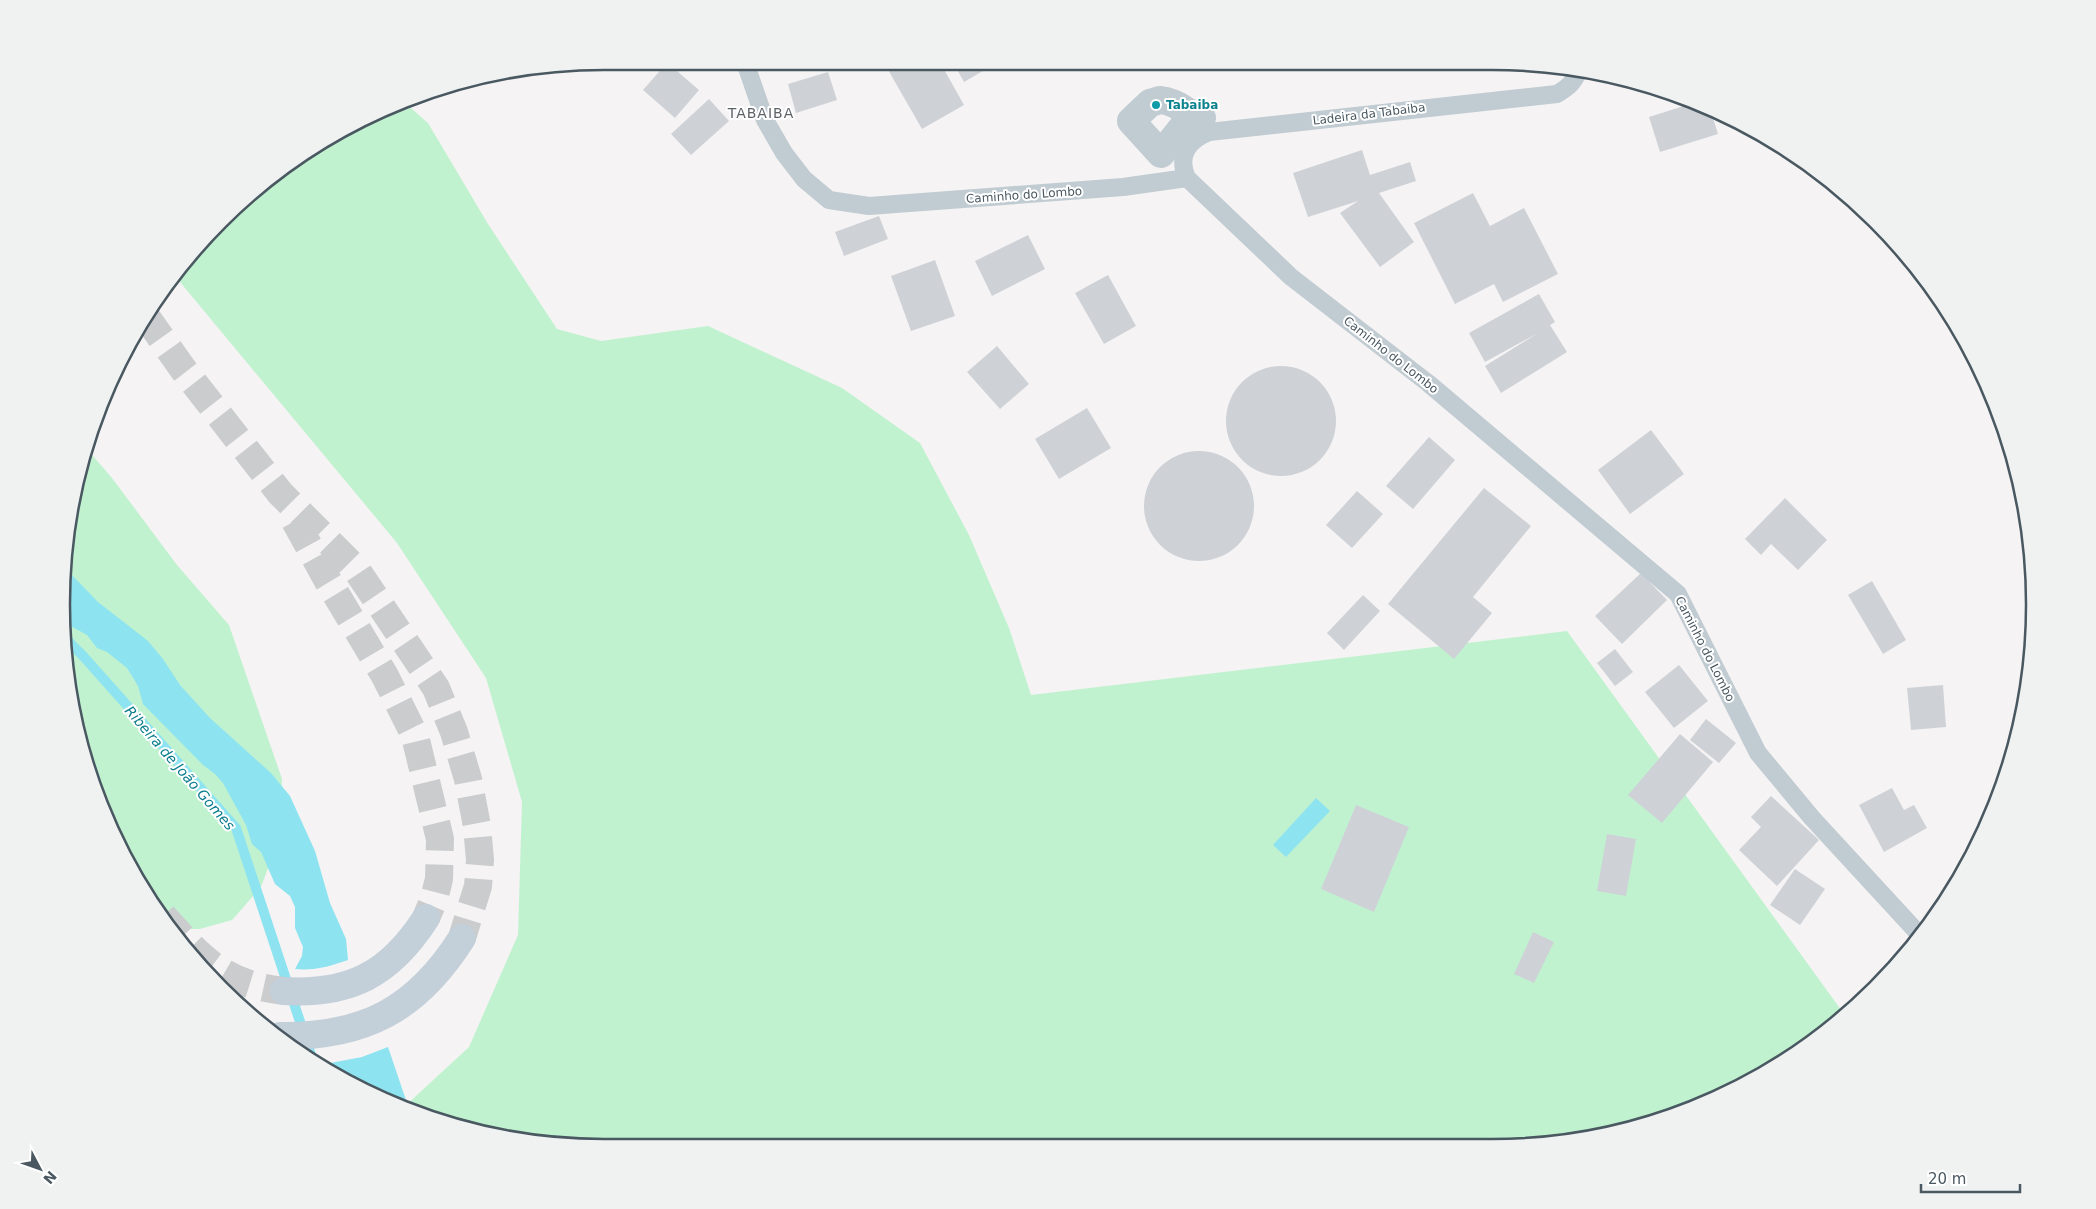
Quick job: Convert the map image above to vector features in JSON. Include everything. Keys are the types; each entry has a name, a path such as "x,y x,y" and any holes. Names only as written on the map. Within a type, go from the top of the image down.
{"main road":[{"path":"284,991 306,993 328,991 371,975 393,960 412,941 426,918"},
{"path":"289,1036 310,1036 340,1032 369,1023 396,1009 434,978 462,938"}],"lane":[{"name":"Caminho do Lombo","path":"748,70 764,120 784,154 804,178 829,200 869,206 1123,187 1187,178 1291,277 1428,383 1678,594 1758,753 1812,818 1916,930"},
{"name":"Ladeira da Tabaiba","path":"1187,178 1183,161 1187,148 1196,137 1209,132 1557,94 1568,87 1576,77"}],"green space":[{"path":"410,107 428,123 488,224 557,329 601,341 708,326 842,388 920,443 969,535 1009,628 1031,695 1567,631 1840,1009 1817,1029 1759,1067 1728,1084 1696,1098 1663,1111 1596,1129 1526,1138 604,1139 570,1138 500,1129 433,1111 410,1102 469,1047 518,935 522,802 486,678 397,543 179,281 227,227 279,180 337,142 368,125"},
{"path":"92,454 112,478 177,565 229,625 282,779 281,833 261,887 232,920 200,929 179,929 142,872 125,841 98,776 80,709 71,639 71,570 80,500"}],"water":[{"path":"71,574 98,602 148,641 163,659 180,685 210,718 271,773 290,796 315,851 330,903 346,939 348,960 322,967 295,969 302,956 303,947 295,928 295,907 290,896 275,884 261,852 252,844 246,825 223,783 143,704 138,686 127,668 107,652 97,648 87,635 71,626"},
{"path":"1316,798 1330,811 1286,857 1273,845"},
{"path":"388,1047 406,1100 368,1084 330,1063 362,1057"}],"building":[{"path":"661,70 676,70 699,90 675,118 643,90"},
{"path":"888,70 944,70 964,105 922,129"},
{"path":"957,70 985,70 964,82"},
{"path":"828,72 837,100 796,113 788,84"},
{"path":"709,99 729,121 691,155 671,134"},
{"path":"1683,106 1713,118 1718,134 1660,152 1649,117"},
{"path":"1362,150 1370,175 1410,162 1416,181 1379,193 1414,242 1380,267 1340,213 1358,201 1308,217 1293,173"},
{"path":"1473,193 1490,226 1524,208 1558,274 1503,302 1494,284 1455,304 1414,223"},
{"path":"879,216 888,239 844,256 835,232"},
{"path":"1028,235 1045,269 992,296 975,261"},
{"path":"935,260 955,316 911,331 891,276"},
{"path":"1108,275 1136,326 1104,344 1075,293"},
{"path":"1539,294 1555,322 1550,325 1567,352 1501,393 1485,366 1538,333 1485,362 1469,333"},
{"path":"997,346 1029,384 1000,409 967,372"},
{"path":"1281,366 1302,370 1320,382 1332,400 1336,421 1332,442 1320,460 1302,472 1281,476 1260,472 1242,460 1230,442 1226,421 1230,400 1242,382 1260,370"},
{"path":"1087,408 1111,448 1059,479 1035,439"},
{"path":"1651,430 1684,474 1630,514 1598,470"},
{"path":"1429,437 1455,460 1413,509 1386,486"},
{"path":"1199,451 1220,455 1238,467 1250,485 1254,506 1250,527 1238,545 1220,557 1199,561 1178,557 1160,545 1148,527 1144,506 1148,485 1160,467 1178,455"},
{"path":"1484,488 1531,526 1473,597 1492,613 1454,659 1388,604"},
{"path":"1357,491 1383,514 1352,548 1326,525"},
{"path":"1785,498 1827,540 1798,570 1771,544 1761,555 1745,539"},
{"path":"1641,573 1667,600 1622,644 1595,616"},
{"path":"1872,581 1906,640 1883,654 1848,595"},
{"path":"1363,595 1380,611 1344,650 1327,633"},
{"path":"1615,649 1633,672 1615,686 1597,663"},
{"path":"1679,665 1708,701 1674,728 1645,692"},
{"path":"1943,685 1946,727 1911,730 1907,688"},
{"path":"1706,719 1736,743 1719,763 1690,740"},
{"path":"1680,734 1713,762 1662,823 1628,795"},
{"path":"1892,788 1904,810 1914,805 1927,828 1884,852 1859,805"},
{"path":"1771,796 1819,840 1777,886 1739,850 1761,827 1751,817"},
{"path":"1356,805 1409,827 1374,912 1321,889"},
{"path":"1607,834 1636,839 1626,896 1597,891"},
{"path":"1795,869 1825,889 1800,925 1770,905"},
{"path":"1533,932 1554,942 1534,983 1514,974"}],"waterway":[{"name":"Ribeira de João Gomes","path":"72,645 236,828 309,1050"}],"tunnel":[{"path":"151,323 183,369 280,493 356,569 436,688 454,732 468,779 477,826 480,860 478,886 462,938"},
{"path":"295,521 328,581 385,676 415,736 440,839 439,879 434,899 426,918"},
{"path":"206,960 229,976 263,988 284,991"}],"place":[{"name":"Tabaiba","path":"1156,105"}],"district":[{"name":"TABAIBA","path":"761,113"}]}
